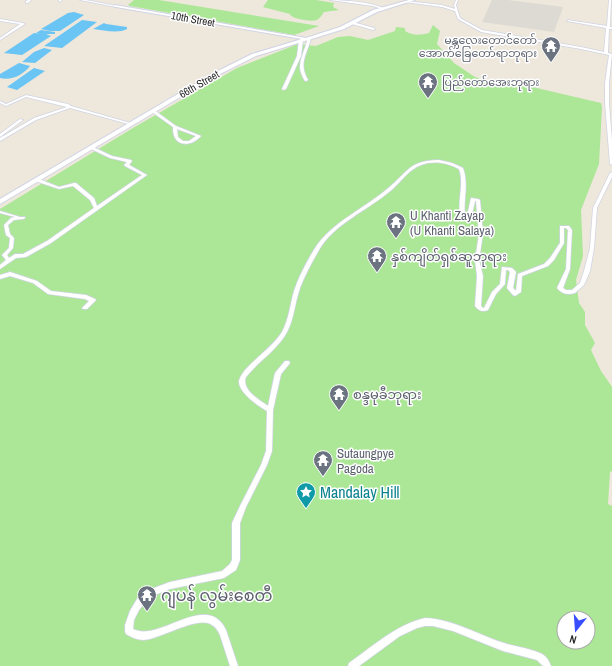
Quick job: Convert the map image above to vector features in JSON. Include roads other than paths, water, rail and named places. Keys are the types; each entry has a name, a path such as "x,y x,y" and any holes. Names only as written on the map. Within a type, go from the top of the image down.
{"main road":[{"name":"66th Street","path":"0,202 245,59 340,29 353,23 366,14 413,0"},
{"path":"117,6 123,2"},
{"name":"10th Street","path":"117,6 305,39"}],"street":[{"name":"10th Street","path":"81,0 117,6"},
{"path":"331,0 382,8"},
{"path":"457,0 455,5 459,18 478,30 612,55 607,83 608,107 611,123 612,164"},
{"path":"406,2 442,6 456,10"},
{"path":"606,54 610,2"},
{"path":"442,6 455,5"},
{"path":"0,20 23,24 0,39"},
{"path":"568,21 612,28"},
{"path":"353,23 373,28"},
{"path":"305,39 307,49 300,67 306,80"},
{"path":"284,89 305,39"},
{"path":"0,102 6,105 26,96 66,105 132,124"},
{"path":"0,140 35,118 70,107"},
{"path":"154,111 175,127 199,136 189,143 181,142 176,139 174,135 175,127"},
{"path":"0,136 21,120"},
{"path":"0,267 16,256 24,256 49,242 145,175 126,165 130,161 111,157 92,148"},
{"path":"270,410 245,390 242,385 242,380 246,373 275,345 283,335 291,317 299,285 319,247 338,228 388,190 417,164 432,162 456,165 461,168 464,178 461,200 463,217 469,217 473,199 478,200 481,234 477,260 480,276 479,309 486,309 494,293 502,284 504,268 512,270 513,272 510,288 513,293 518,292 520,275 546,265 562,243 562,227 567,227 570,230 570,245 568,269 560,288 565,292 573,292 582,284 587,271 592,248 595,208 610,180 612,173"},
{"path":"37,180 59,188 74,184 92,199 96,208"},
{"path":"0,212 23,218 13,219 6,225 8,235 12,238 11,248 4,255 9,260"},
{"path":"0,277 10,274 35,282 50,293 86,297 93,300 85,308"},
{"path":"234,666 220,627 210,619 193,620 156,634 144,636 136,635 129,631 128,625 135,609 153,591 224,574 233,567 236,560 236,523 264,465 269,451 270,410 278,373 287,363"},
{"path":"352,666 406,628 425,622 433,622 456,629 502,647 540,658 547,666"}],"water":[{"path":"74,12 84,15 60,31 41,29 68,13"},
{"path":"82,20 97,22 62,48 44,46"},
{"path":"104,23 127,27 127,29 115,31 93,29"},
{"path":"41,30 55,32 55,34 46,34 51,36 22,55 4,53 34,33 41,34 36,33"},
{"path":"44,48 52,50 35,63 22,62 34,52"},
{"path":"19,63 30,66 24,72 12,78 0,78 0,74"},
{"path":"34,68 45,71 17,90 7,87"}],"place":[{"name":"မန္တ‌လေးတောင်တော် အောက်ခြေတော်ရာဘုရား‌","path":"551,63"},
{"name":"ပြည်တော်အေးဘုရား","path":"428,99"},
{"name":"U Khanti Zayap (U Khanti Salaya)","path":"396,239"},
{"name":"နှစ်ကျိတ်ရှစ်ဆူဘုရား","path":"377,273"},
{"name":"စန္ဒမုခီဘုရား","path":"339,411"},
{"name":"Sutaungpye Pagoda","path":"323,477"},
{"name":"Mandalay Hill","path":"306,509"},
{"name":"ဂျပန် လွမ်းစေတီ","path":"147,612"}]}
